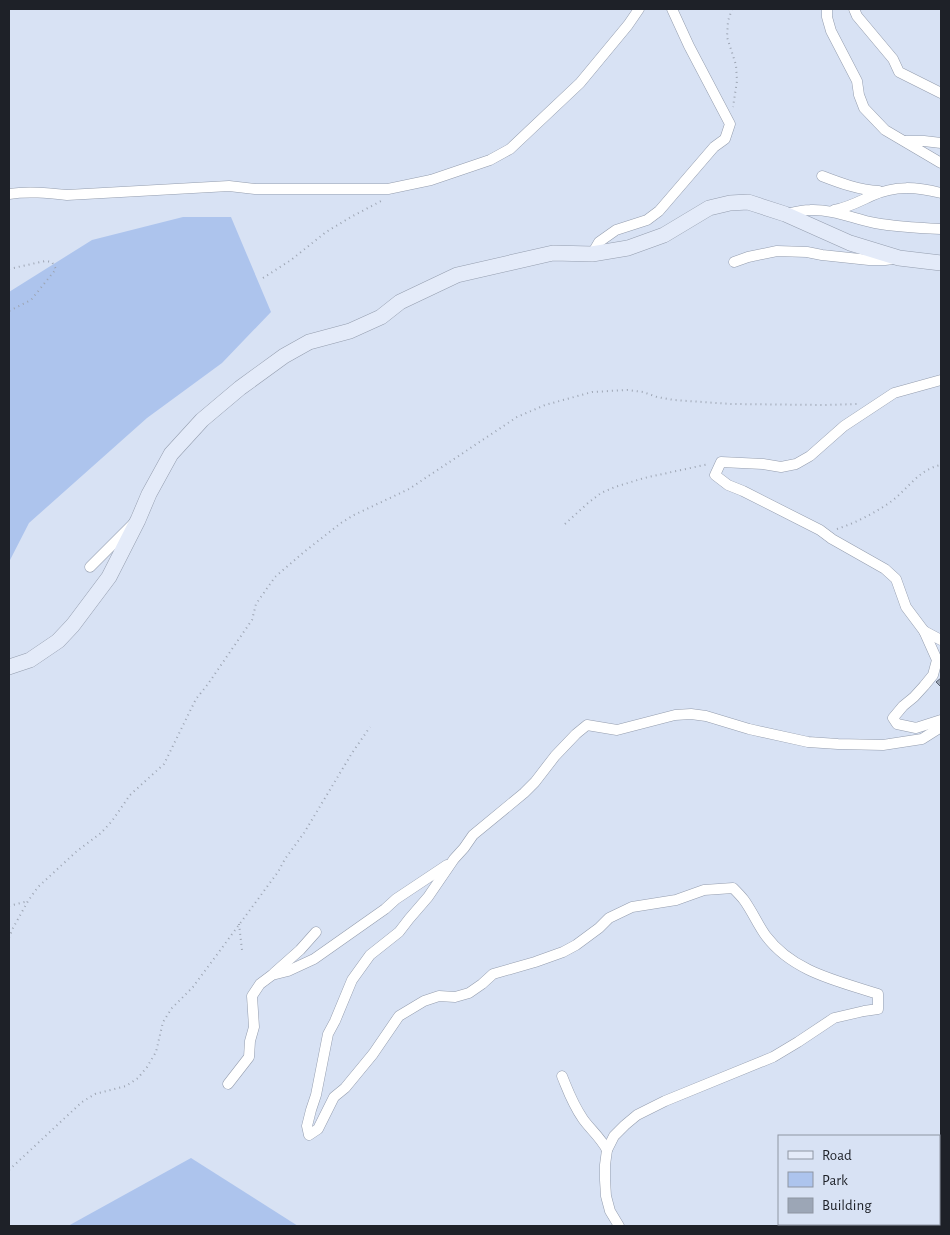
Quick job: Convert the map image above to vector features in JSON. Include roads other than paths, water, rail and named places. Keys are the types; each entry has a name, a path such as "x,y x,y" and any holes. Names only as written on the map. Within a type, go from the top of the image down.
{"street":[{"path":"9,194 67,196 229,186 255,189 388,189 439,178 490,160 510,149 580,82 628,25 639,9"},
{"path":"592,254 599,242 616,230 647,220 659,210 714,147 725,139 730,124 672,9"},
{"path":"827,9 831,30 857,81 859,95 864,108 885,130 941,163"},
{"path":"854,9 857,16 893,59 899,72 941,93"},
{"path":"904,141 941,143"},
{"path":"822,176 865,190 882,191"},
{"path":"825,211 840,209 882,191 897,188 912,188 941,193"},
{"path":"9,667 30,660 58,641 73,625 109,577 149,494 171,454 202,420 240,388 292,351 309,342 350,331 381,317 400,302 457,275 553,253 592,254 628,248 664,235 709,208 730,203 748,202 784,214 850,243 899,258 941,264"},
{"path":"784,214 810,210 825,211 905,228 941,229"},
{"path":"734,262 748,256 777,251 807,252 869,260 899,258"},
{"path":"941,380 894,393 844,426 810,456 796,464 781,467 721,462 715,475 728,485 820,530 832,539 885,569 896,579 906,607 924,631 937,660 933,674 919,692 893,718 897,724 916,728 941,720"},
{"path":"90,567 138,520"},
{"path":"924,631 941,640"},
{"path":"272,975 288,972 314,959 396,899 443,868 454,859 473,836 524,793 555,756 587,725 617,730 675,715 691,714 706,716 749,729 808,742 853,745 883,745 922,739 941,726"},
{"path":"454,859 437,885 399,932 370,955 352,980 328,1034 316,1095 307,1126 309,1135 318,1129 334,1097 345,1088 373,1054 399,1016 424,1001 439,996 455,997 469,992 493,974 563,952 576,945 609,918 632,907 676,900 704,890 733,888 743,899 767,937 788,957 815,974 878,994 878,1009 864,1010 834,1018 773,1057 665,1101 637,1115 614,1136 607,1150 606,1196 610,1211 619,1226"},
{"path":"228,1084 250,1057 250,1041 254,1027 252,996 260,984 295,955 316,932"},
{"path":"562,1076 574,1106 583,1120 604,1143 607,1150"}]}
